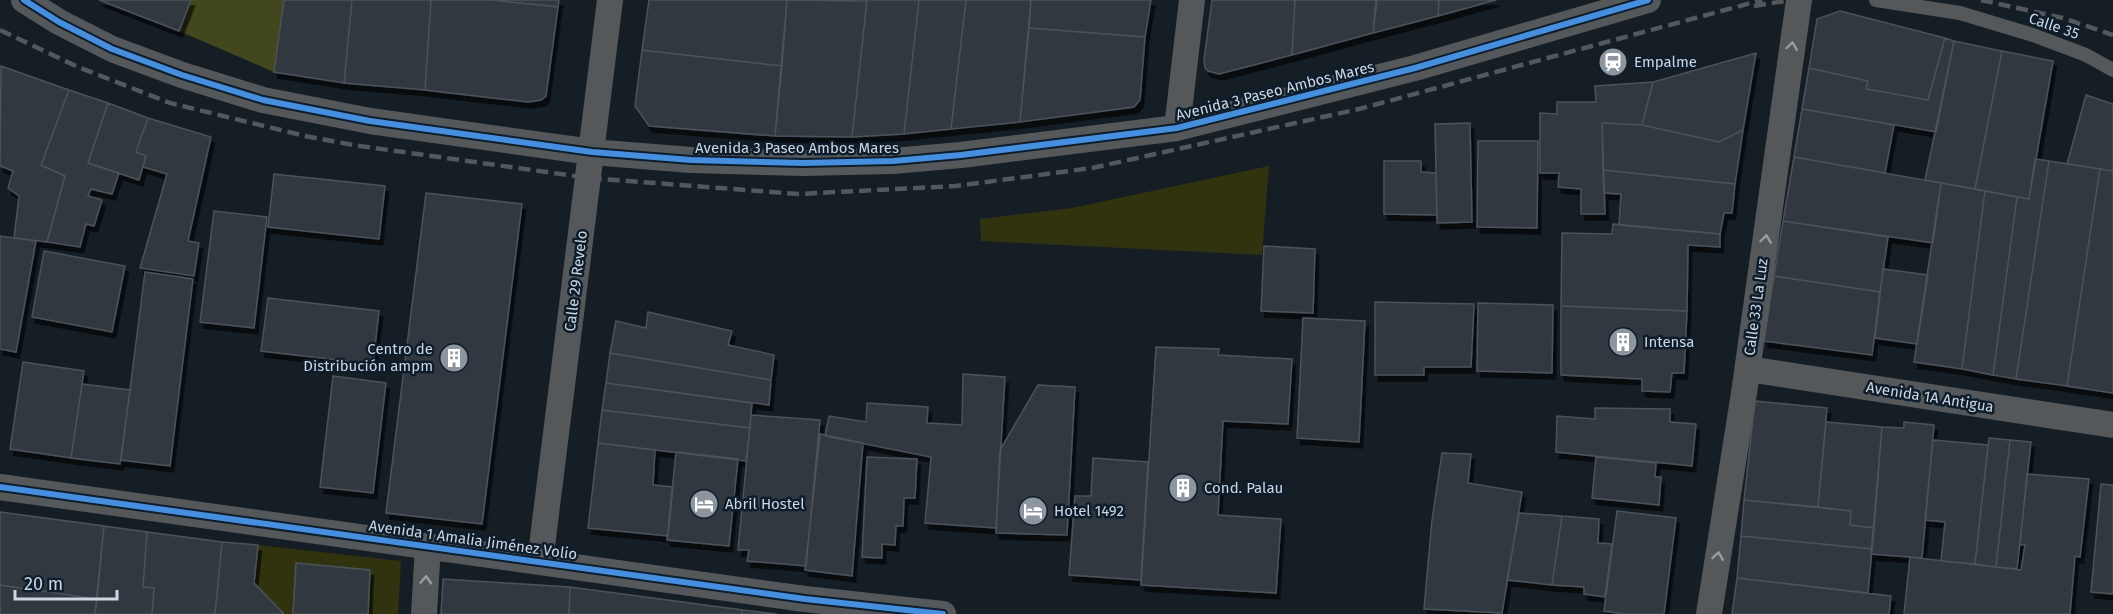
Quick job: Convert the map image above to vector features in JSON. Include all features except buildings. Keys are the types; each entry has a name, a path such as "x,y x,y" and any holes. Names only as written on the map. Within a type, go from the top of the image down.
{"street":[{"name":"Avenida 3 Paseo Ambos Mares","path":"24,0 59,22 112,49 182,75 263,100 370,121 592,152 691,160 803,163 893,162 1177,128 1415,68 1648,0"},
{"name":"Calle 29 Revelo","path":"540,562 610,0"},
{"path":"1177,128 1192,0"},
{"name":"Calle 33 La Luz","path":"1709,614 1748,369 1799,0"},
{"name":"Avenida 1A Antigua","path":"1748,369 2113,425"},
{"name":"Avenida 1 Amalia Jiménez Volio","path":"0,487 805,599 943,614"},
{"path":"424,614 429,546"}],"lane":[{"name":"Calle 35","path":"1876,0 1960,13 2033,35 2086,55 2113,70"}],"green space":[{"path":"191,0 284,0 274,72 179,31"},
{"path":"1269,166 1262,255 981,241 980,219 1072,208"},
{"path":"258,545 401,561 398,614 368,614 370,570 296,564 293,614 284,614 254,583"}],"railway":[{"path":"0,30 78,67 170,103 305,136 353,145 589,178 798,194 956,186 1092,168 1359,109 1762,0"},
{"path":"1754,6 1791,0"},
{"path":"1981,0 2063,18 2113,35"}],"cycle path":[{"path":"24,0 59,22 112,49 182,75 263,100 370,121 592,152 691,160 803,163 893,161 961,155 1177,128 1415,68 1648,0"},
{"path":"0,487 805,599 943,614"}],"place":[{"name":"Empalme","path":"1613,62"},
{"name":"Intensa","path":"1623,342"},
{"name":"Centro de Distribución ampm","path":"454,358"},
{"name":"Cond. Palau","path":"1183,488"},
{"name":"Abril Hostel","path":"704,504"},
{"name":"Hotel 1492","path":"1033,511"}]}
